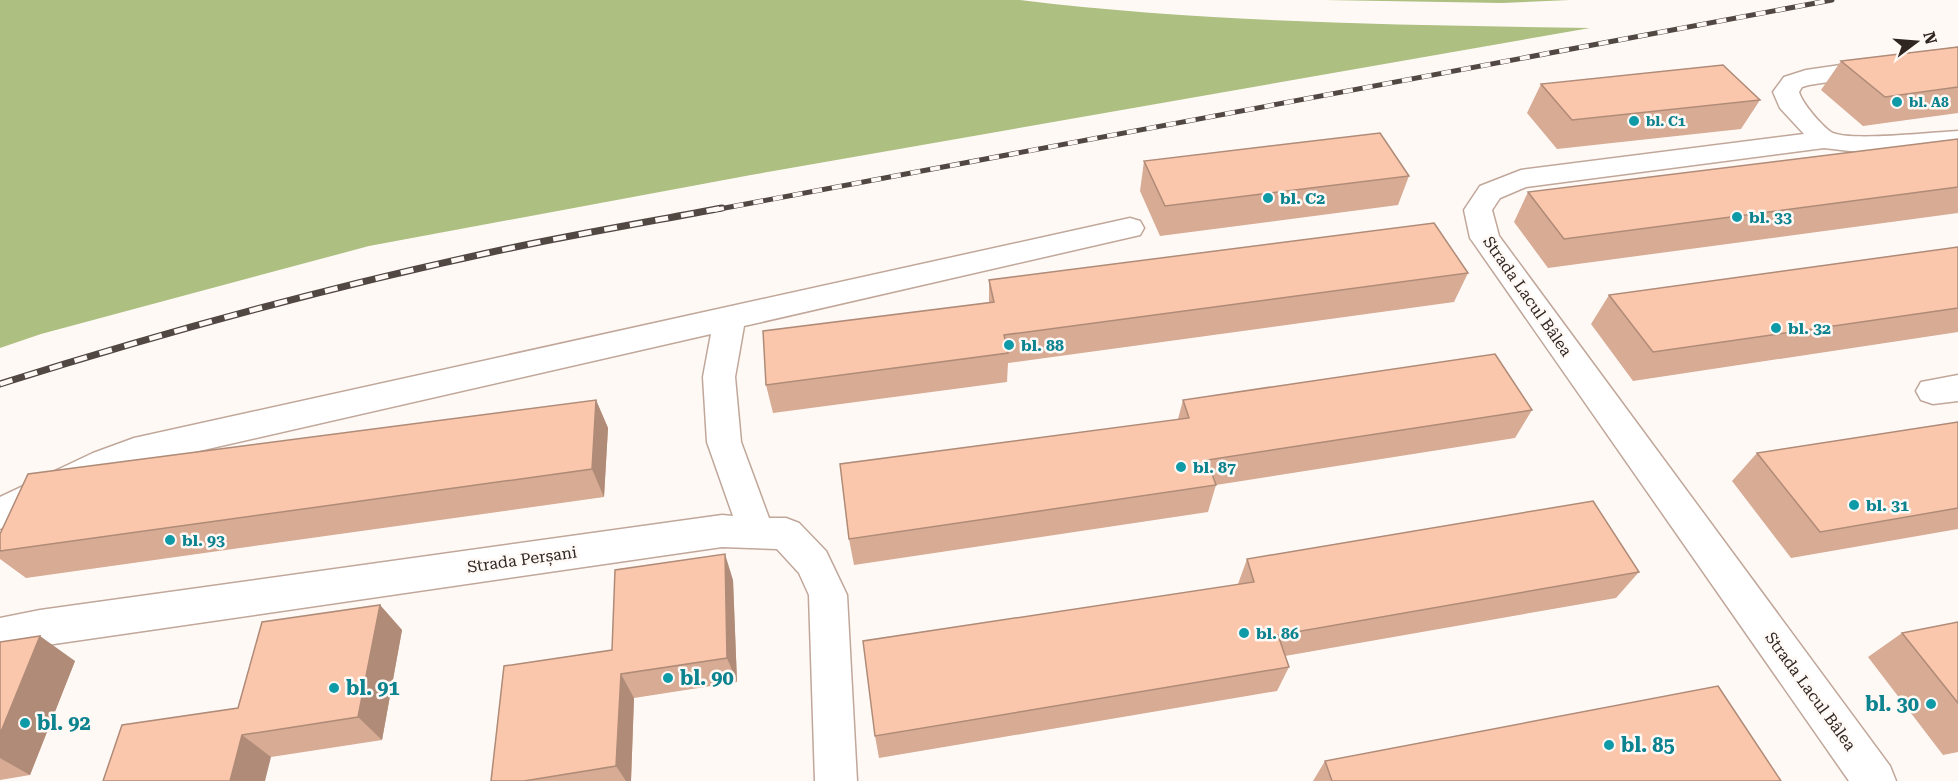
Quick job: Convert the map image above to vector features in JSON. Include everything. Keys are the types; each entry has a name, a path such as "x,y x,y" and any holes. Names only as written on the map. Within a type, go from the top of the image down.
{"street":[{"path":"1824,140 1789,103 1786,92 1793,82 1806,78 1958,55"},
{"name":"Strada Lacul Bâlea","path":"1875,781 1485,238 1478,210 1490,192 1521,179 1824,140 1867,145 1958,139"},
{"path":"0,514 105,463 134,452 1130,228"},
{"path":"730,317 719,377 724,442 756,531"},
{"name":"Strada Perșani","path":"0,636 40,628 722,531 786,534 813,562 828,595 836,781"}],"green space":[{"path":"0,0 1020,0 1162,14 1305,22 1590,28 751,175 369,246 41,334 0,348"},
{"path":"1324,0 1570,0 1502,3"}],"building":[{"path":"1958,47 1958,87 1885,97 1841,61"},
{"path":"1723,65 1760,100 1572,120 1541,84"},
{"path":"1380,133 1409,176 1165,206 1144,161"},
{"path":"1958,139 1958,187 1564,239 1528,192"},
{"path":"1434,223 1468,273 1004,335 1008,353 766,385 763,331 994,302 989,280"},
{"path":"1958,247 1958,308 1653,352 1609,295"},
{"path":"1495,354 1532,410 1207,460 1216,485 849,539 840,464 1189,418 1183,400"},
{"path":"596,400 592,469 0,551 0,534 28,474"},
{"name":"bl. 31","path":"1958,422 1958,508 1820,532 1757,453"},
{"name":"bl. 86","path":"1593,501 1639,572 1278,635 1289,667 875,736 863,641 1254,582 1247,559"},
{"name":"bl. 90","path":"725,554 727,658 621,674 616,766 524,781 491,781 504,666 612,650 615,570"},
{"path":"380,605 358,717 242,735 230,781 103,781 122,725 238,708 262,622"},
{"path":"1958,622 1958,703 1902,633"},
{"path":"40,636 0,734 0,642"},
{"path":"1718,686 1781,781 1332,781 1325,761"}],"railway":[{"path":"714,210 1832,0"},
{"path":"0,384 197,325 330,290 463,258 722,208"}],"place":[{"name":"bl. A8","path":"1897,102"},
{"name":"bl. C1","path":"1634,121"},
{"name":"bl. C2","path":"1268,198"},
{"name":"bl. 33","path":"1737,217"},
{"name":"bl. 32","path":"1776,328"},
{"name":"bl. 88","path":"1009,345"},
{"name":"bl. 87","path":"1181,467"},
{"name":"bl. 31","path":"1854,505"},
{"name":"bl. 93","path":"170,540"},
{"name":"bl. 86","path":"1244,633"},
{"name":"bl. 90","path":"668,678"},
{"name":"bl. 91","path":"334,688"},
{"name":"bl. 30","path":"1931,704"},
{"name":"bl. 92","path":"25,723"},
{"name":"bl. 85","path":"1609,745"}]}
